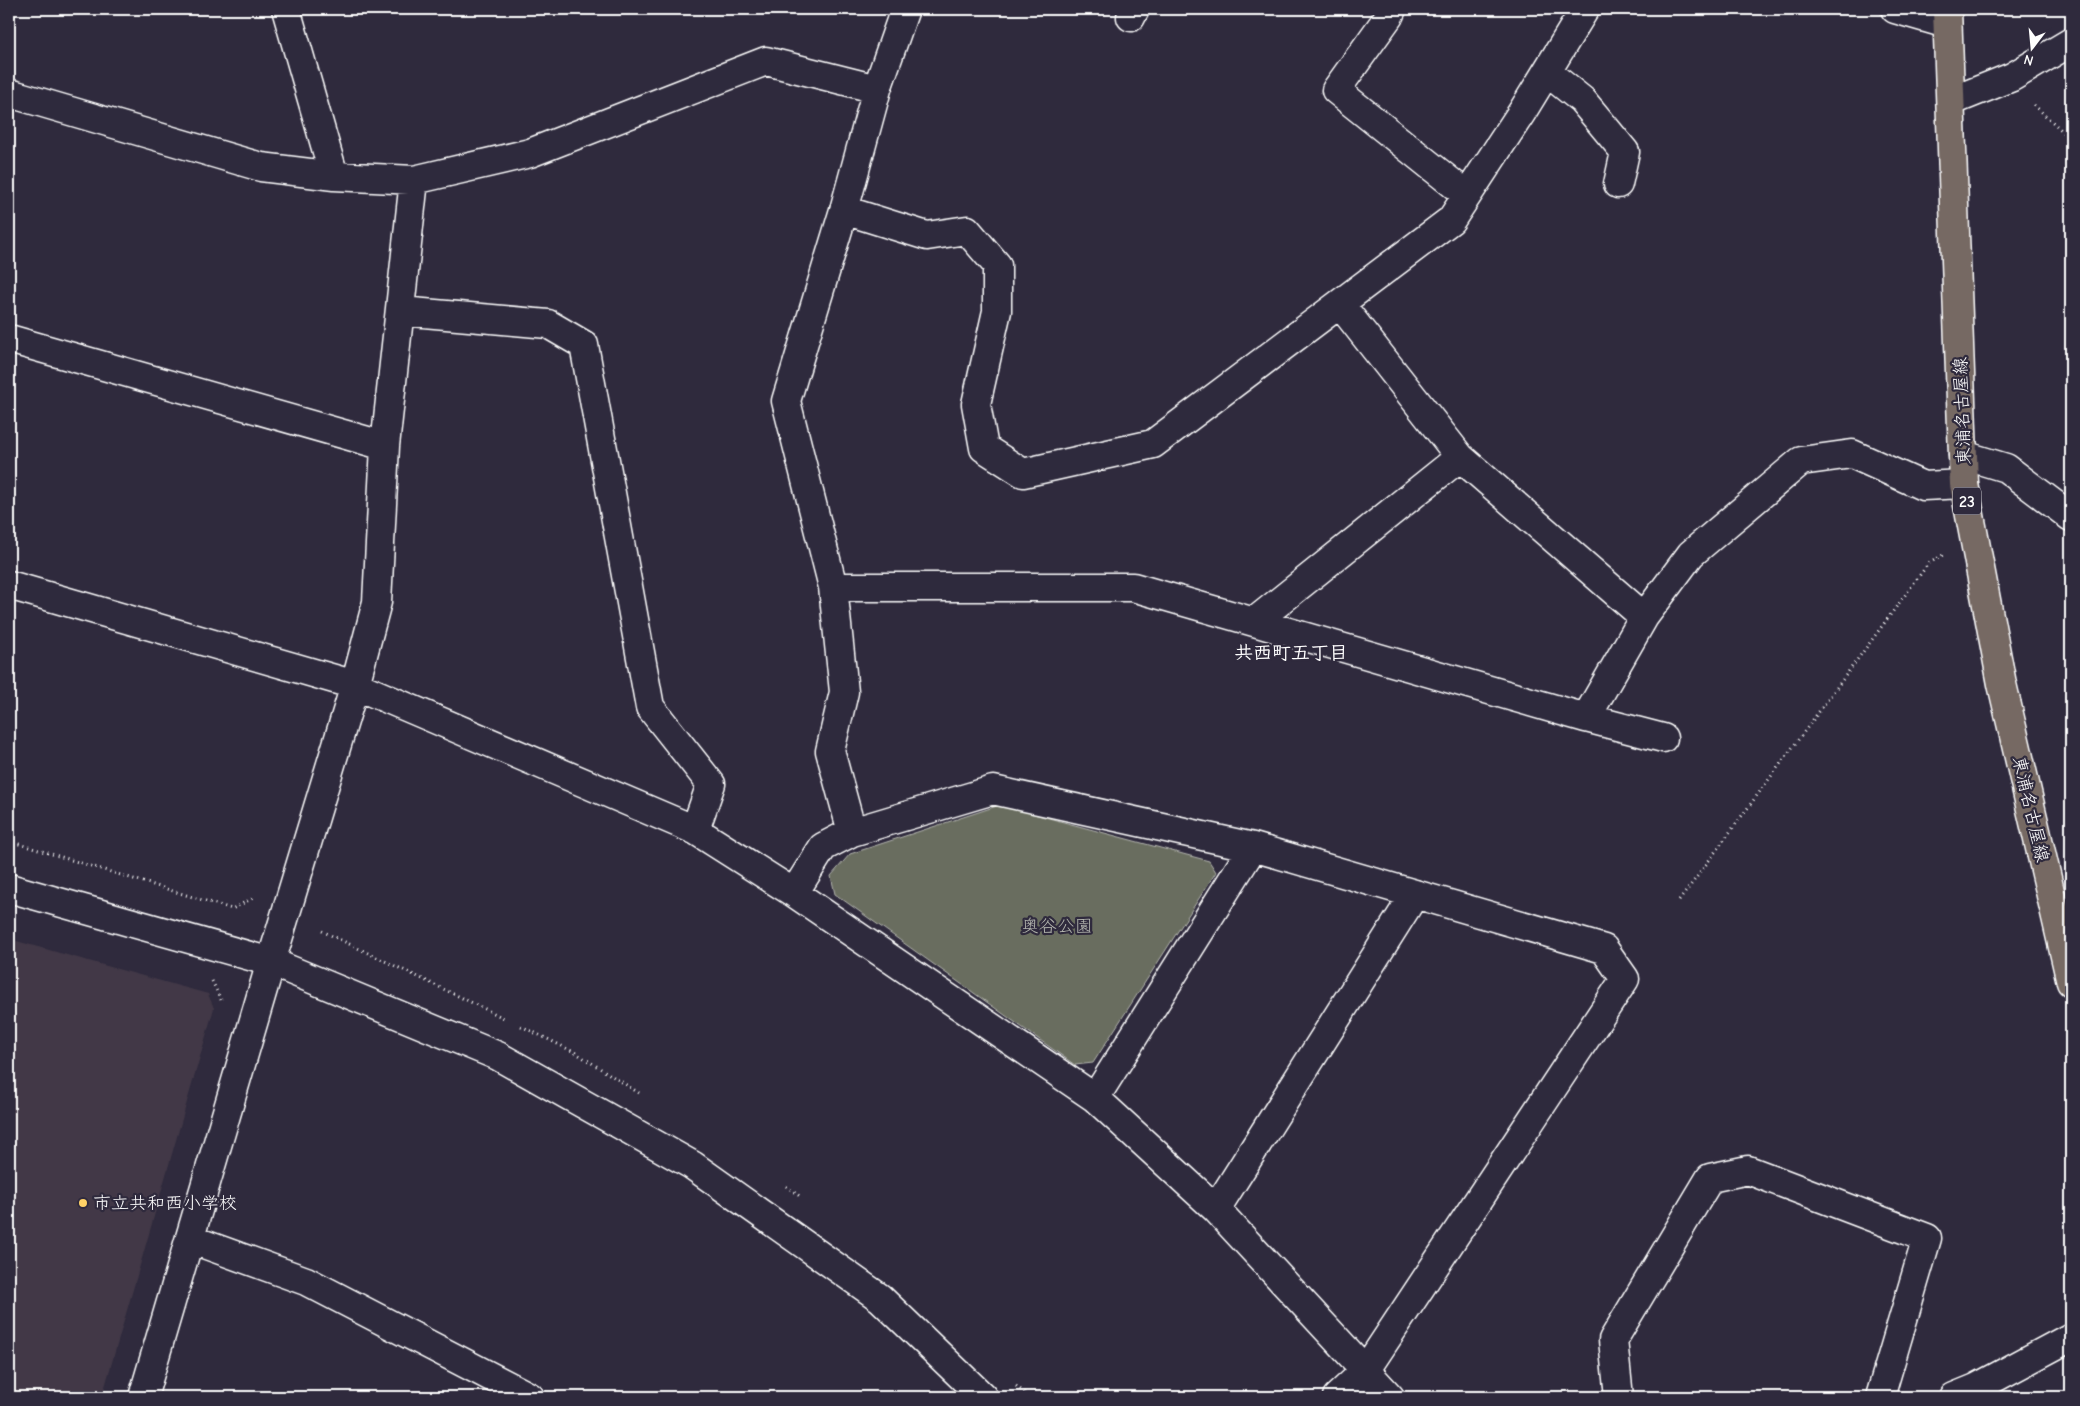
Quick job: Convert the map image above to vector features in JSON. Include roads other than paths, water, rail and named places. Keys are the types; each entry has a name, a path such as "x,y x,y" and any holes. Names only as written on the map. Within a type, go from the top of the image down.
{"main road":[{"name":"東浦名古屋線","path":"1947,16 1952,102 1964,484 2002,684 2071,982"}],"street":[{"path":"286,9 334,176"},
{"path":"852,832 830,751 844,692 833,587 786,401 844,210 877,89 905,9"},
{"path":"1392,9 1390,16 1336,90 1468,195"},
{"path":"844,210 927,236 967,230 997,265 997,312 976,404 984,448 1023,473 1153,444 1451,220 1547,72 1585,9"},
{"path":"1895,9 1947,16"},
{"path":"1952,102 2012,78 2071,42"},
{"path":"9,94 261,167 334,176 414,180 530,153 766,61 877,89"},
{"path":"1547,72 1582,100 1625,152 1618,184"},
{"path":"143,1397 355,685 377,602 385,446 414,180"},
{"path":"1340,304 1460,457 1644,617"},
{"path":"401,311 548,324 584,345 650,707 711,784 695,830"},
{"path":"9,339 385,446"},
{"path":"1586,718 1644,617 1690,554 1801,461 1852,454 1923,486 1964,484"},
{"path":"1963,455 2006,468 2071,517"},
{"path":"1254,622 1460,457"},
{"path":"9,585 355,685 695,830 794,893 1095,1098 1216,1209 1390,1397"},
{"path":"833,587 1133,587 1586,718 1663,738"},
{"path":"794,893 823,847 852,832 993,790 1253,847 1604,949 1626,979 1365,1370 1337,1397"},
{"path":"1095,1098 1253,847"},
{"path":"9,888 271,962 498,1056 692,1166 880,1298 983,1397"},
{"path":"1216,1209 1415,894"},
{"path":"1619,1397 1613,1340 1710,1178 1748,1170 1926,1238 1880,1397"},
{"path":"190,1239 306,1281 530,1397"},
{"path":"1954,1397 1976,1388 2071,1337"}],"place":[{"name":"市立共和西小学校","path":"83,1203"}],"district":[{"name":"共西町五丁目","path":"1291,652"}],"park label":[{"name":"奥谷公園","path":"1057,926"}]}
